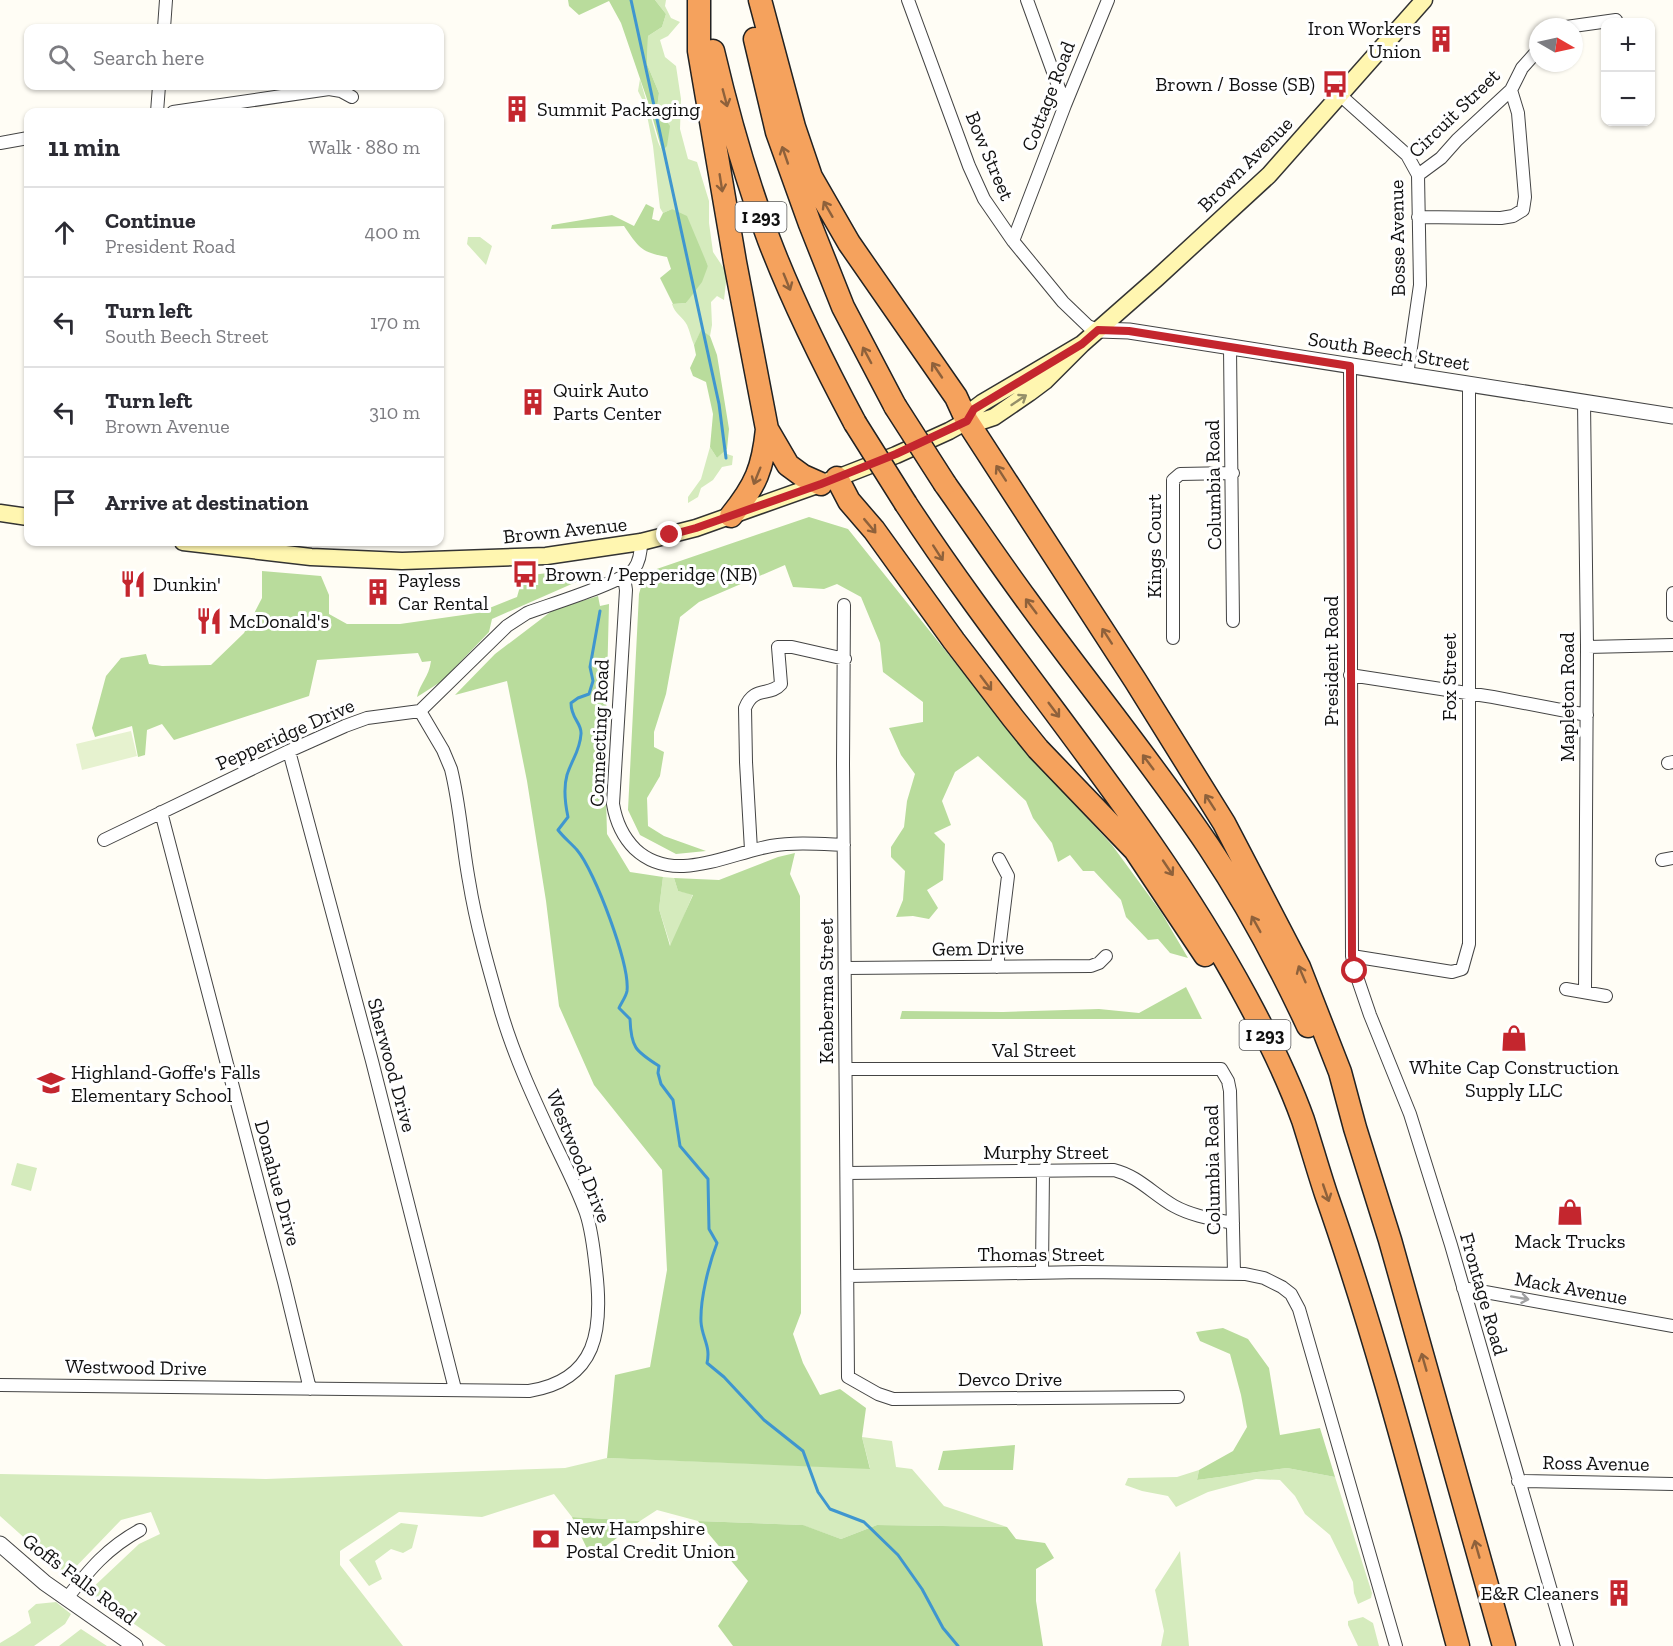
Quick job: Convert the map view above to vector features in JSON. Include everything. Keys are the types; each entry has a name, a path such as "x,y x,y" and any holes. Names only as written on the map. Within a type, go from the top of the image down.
{"highway":[{"name":"I 293","path":"700,0 734,133 769,240 821,359 855,423 948,568 1125,806 1187,896 1246,997 1264,1033 1303,1119 1313,1157 1348,1258 1458,1646"},
{"path":"700,0 699,51 735,262 767,429 788,465 803,476 829,481 849,501 874,530 954,641 1038,749 1135,850 1211,964 1313,1157"},
{"name":"I 293","path":"747,0 761,72 777,132 796,189 843,307 895,406 945,484 1209,848 1273,954 1300,1008 1355,1128 1390,1240 1504,1646"},
{"path":"760,0 794,128 811,177 849,243 956,397 967,421 1135,680 1224,823 1299,967 1340,1072 1355,1128"},
{"path":"731,516 752,489 760,471 767,429"}],"main road":[{"name":"Brown Avenue","path":"216,546 291,555 402,561 546,556 641,542 696,528 731,516 829,481 896,454 967,421 979,422 994,417 1060,368 1082,344 1269,175 1424,0"},
{"path":"0,513 24,516"}],"street":[{"path":"164,24 166,0"},
{"name":"Bow Street","path":"908,0 984,199 1013,241 1081,320 1098,330"},
{"path":"1027,0 1065,105"},
{"name":"Cottage Road","path":"1013,241 1108,0"},
{"path":"1583,25 1601,22"},
{"name":"Circuit Street","path":"1418,175 1442,158 1457,140 1511,90 1522,68 1529,60"},
{"path":"157,108 159,90"},
{"path":"200,108 322,90"},
{"path":"335,90 352,97"},
{"path":"1418,217 1501,218 1513,216 1523,210 1525,197 1518,112 1511,90"},
{"name":"Bosse Avenue","path":"1340,95 1407,155 1418,175 1420,285 1407,375"},
{"path":"0,143 24,139"},
{"name":"South Beech Street","path":"1098,330 1129,331 1673,416"},
{"name":"Columbia Road","path":"1230,348 1233,621"},
{"name":"President Road","path":"1350,366 1352,956"},
{"name":"Fox Street","path":"1352,956 1452,972 1462,969 1469,944 1469,384"},
{"name":"Mapleton Road","path":"1584,402 1587,647 1585,992"},
{"name":"Kings Court","path":"1173,638 1173,480 1180,474 1233,473"},
{"path":"420,711 507,626 527,613 624,577 635,567 640,558 641,542"},
{"name":"Connecting Road","path":"624,577 626,590 613,804 619,827 639,852 667,866 691,865 751,850 797,843 844,845"},
{"path":"1673,593 1673,615"},
{"name":"Kenberma Street","path":"844,605 848,1377"},
{"path":"1587,647 1673,645"},
{"path":"751,850 746,762 745,708 747,703 759,692 775,689 781,684 778,647 792,647 845,659"},
{"path":"1350,675 1469,693 1587,715"},
{"name":"Pepperidge Drive","path":"104,840 289,751 368,718 420,711"},
{"name":"Westwood Drive","path":"0,1385 529,1391 552,1386 573,1375 587,1356 596,1334 599,1310 598,1286 586,1214 526,1079 501,1012 473,907 452,769 420,711"},
{"name":"Sherwood Drive","path":"289,751 375,1072 455,1389"},
{"name":"Donahue Drive","path":"161,812 310,1389"},
{"path":"997,967 1008,876 999,859"},
{"name":"Gem Drive","path":"846,968 1091,966 1107,956"},
{"name":"Frontage Road","path":"1352,956 1370,1015 1410,1114 1567,1646"},
{"path":"1566,989 1606,996"},
{"name":"Val Street","path":"846,1069 1221,1069"},
{"name":"Columbia Road","path":"1221,1069 1228,1081 1230,1091 1234,1273"},
{"name":"Murphy Street","path":"847,1173 1102,1169 1125,1173 1175,1206 1197,1215 1233,1223"},
{"path":"1042,1273 1043,1170"},
{"path":"1234,1273 1255,1275 1275,1282 1290,1294 1299,1309 1395,1646"},
{"name":"Thomas Street","path":"848,1276 1234,1273"},
{"name":"Mack Avenue","path":"1463,1288 1673,1326"},
{"name":"Devco Drive","path":"848,1377 878,1394 893,1399 1178,1397"},
{"name":"Ross Avenue","path":"1518,1482 1673,1484"},
{"path":"67,1598 104,1555 118,1542 140,1530"},
{"name":"Goffs Falls Road","path":"0,1544 45,1582 135,1646"}],"green space":[{"path":"568,0 655,0 666,14 662,27 648,36 647,64 659,93 657,109 670,126 667,146 662,151 621,23 609,1 579,15 569,6"},
{"path":"655,0 666,0 665,6 671,18 680,22 668,36 660,40 665,57 676,66 681,99 680,129 688,159 697,162 709,201 713,252 727,273 724,300 717,296 711,302 710,336 701,331 694,345 687,325 672,304 686,303 708,266 672,209 663,213 660,208 653,146 645,105 638,91 640,79 662,151 657,109 659,93 647,64 648,36 662,27 666,14"},
{"path":"646,204 654,208 652,219 659,221 663,213 672,209 687,216 708,266 702,282 686,303 673,304 660,278 671,269 667,257 641,248 624,226 551,229 552,225 612,215 634,226"},
{"path":"468,237 480,237 492,246 486,265 467,244"},
{"path":"701,330 710,336 717,355 729,429 727,449 717,458 710,447 713,414 706,382 693,376 690,368 696,355 694,345"},
{"path":"710,447 717,458 727,449 727,454 733,456 732,465 722,467 713,480 701,488 698,497 688,503 688,497 701,479"},
{"path":"809,517 848,529 1029,755 1112,845 1161,912 1188,958 1170,953 1158,939 1148,940 1126,917 1121,900 1094,871 1083,871 1070,855 1058,862 1052,843 1033,818 1026,801 978,756 955,772 942,801 951,825 934,833 945,844 943,880 927,890 938,908 929,919 913,916 896,917 903,900 905,871 891,857 891,847 904,827 907,801 915,774 901,755 889,728 923,722 923,702 883,672 880,643 861,597 837,584 824,589 793,587 785,565 699,602 680,617 666,694 654,732 654,747 664,752 660,776 647,798 648,826 664,836 706,851 676,854 640,835 628,810 639,594 645,573"},
{"path":"573,570 599,572 492,619 489,632 442,681 417,697 431,661 422,662 418,653 317,660 309,696 174,740 162,724 147,730 145,755 138,757 132,726 95,737 92,728 106,676 121,658 146,654 149,664 211,665 244,633 262,598 262,571 321,576 329,595 329,614 347,624 400,624 477,613 517,597 523,576"},
{"path":"598,596 600,606 609,604 605,761 607,834 630,872 663,877 659,909 670,946 693,895 678,891 674,878 719,880 778,857 795,853 790,874 800,896 801,1313 793,1334 803,1363 820,1395 840,1389 866,1408 862,1437 870,1469 607,1458 615,1375 650,1367 667,1270 662,1170 594,1085 559,1006 546,901 527,781 507,681 455,695 495,654 553,610"},
{"path":"131,731 137,756 82,770 76,744"},
{"path":"663,877 674,878 678,891 693,894 671,947 659,909"},
{"path":"1186,987 1202,1019 900,1019 902,1011 1003,1012 1099,1009 1139,1013"},
{"path":"17,1163 37,1168 31,1191 11,1185"},
{"path":"1223,1328 1248,1339 1269,1368 1280,1435 1320,1428 1335,1477 1287,1468 1197,1480 1199,1470 1233,1451 1247,1427 1230,1354 1200,1341 1196,1332"},
{"path":"862,1437 892,1441 896,1467 912,1469 944,1506 1007,1527 877,1525 841,1539 802,1525 698,1521 657,1510 640,1521 572,1517 554,1494 482,1517 399,1512 340,1551 340,1565 403,1646 166,1646 88,1592 139,1544 160,1534 151,1512 121,1520 67,1576 0,1516 0,1474 266,1479 565,1468 607,1458 870,1468"},
{"path":"1015,1445 1013,1470 938,1470 943,1451"},
{"path":"1287,1468 1335,1477 1372,1593 1371,1598 1358,1604 1353,1582 1330,1535 1305,1514 1295,1496 1280,1480 1256,1479 1208,1492 1176,1507 1168,1496 1125,1485 1128,1478 1177,1477 1199,1470 1197,1480"},
{"path":"572,1517 640,1521 591,1557"},
{"path":"698,1521 803,1525 841,1539 877,1525 1007,1527 1016,1539 1045,1543 1054,1558 1036,1569 1036,1601 1043,1646 733,1646 718,1626 748,1581"},
{"path":"401,1523 418,1525 412,1548 403,1553 391,1549 375,1561 382,1579 369,1586 349,1560"},
{"path":"1180,1551 1189,1646 1161,1646 1164,1631 1155,1590"},
{"path":"56,1602 71,1614 65,1624 34,1646 0,1646 0,1643 31,1623 28,1611 36,1604"},
{"path":"1363,1617 1373,1623 1379,1646 1358,1646 1348,1621"},
{"path":"81,1629 107,1646 59,1646"}],"waterway":[{"path":"631,0 719,404 726,458"},
{"path":"600,611 590,667 593,681 589,694 571,703 581,734 566,780 565,796 568,817 558,830 584,861 610,919 626,978 627,991 619,1008 630,1019 633,1042 644,1056 659,1066 661,1084 673,1100 680,1146 708,1179 709,1229 717,1243 706,1282 701,1313 708,1352 707,1363 724,1377 764,1420 803,1451 818,1492 830,1509 864,1522 898,1555 922,1589 943,1628 958,1646"}],"place":[{"name":"Iron Workers Union","path":"1441,39"},
{"name":"Brown / Bosse (SB)","path":"1335,84"},
{"name":"Summit Packaging","path":"517,109"},
{"name":"Quirk Auto Parts Center","path":"533,402"},
{"name":"Brown / Pepperidge (NB)","path":"525,574"},
{"name":"Dunkin'","path":"133,584"},
{"name":"Payless Car Rental","path":"378,592"},
{"name":"McDonald's","path":"209,621"},
{"name":"White Cap Construction Supply LLC","path":"1514,1038"},
{"name":"Highland-Goffe's Falls Elementary School","path":"51,1083"},
{"name":"Mack Trucks","path":"1570,1212"},
{"name":"New Hampshire Postal Credit Union","path":"546,1539"},
{"name":"E&R Cleaners","path":"1619,1593"}],"route":[{"path":"670,535 837,478 949,431 967,421 974,409 1082,344 1098,330 1129,331 1350,366 1352,956 1355,971"}]}
